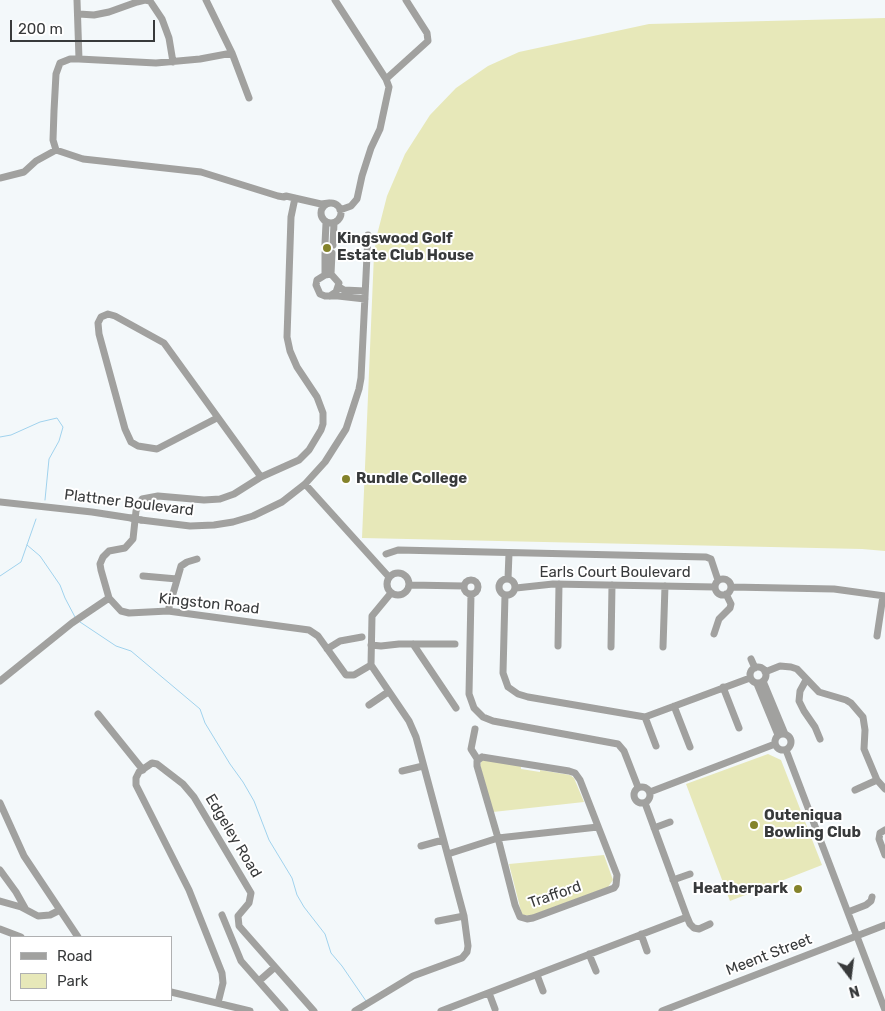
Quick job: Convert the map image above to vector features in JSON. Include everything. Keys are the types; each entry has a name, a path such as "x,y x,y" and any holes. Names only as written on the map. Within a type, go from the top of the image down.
{"street":[{"path":"77,0 79,59"},
{"path":"206,0 232,53 249,98"},
{"path":"335,0 386,79 389,91 382,125 362,176 357,199 351,206 340,210"},
{"path":"386,79 428,41 427,33 406,0"},
{"path":"78,14 108,12 137,2 150,1 162,19 169,38 173,62"},
{"path":"56,150 53,140 57,70 60,63 79,59 123,62 173,62 232,53"},
{"path":"0,178 24,172 36,160 56,150 82,158 201,172 295,200 321,210"},
{"path":"295,200 336,204 340,210 340,219 330,223"},
{"path":"0,681 72,623 109,598 100,564 108,551 125,548 129,544 135,529 137,506 142,499 158,496 204,500 220,499 234,494 261,477 298,460 316,440 323,424 323,413 317,397 297,367 290,351 287,337 291,217 295,200"},
{"path":"321,210 329,203"},
{"path":"321,210 322,217 330,223"},
{"path":"328,275 330,223"},
{"name":"Plattner Boulevard","path":"0,502 92,512 190,526 234,522 268,510 292,495 305,484 336,447 346,429 356,403 361,378 368,235"},
{"path":"328,275 337,280 339,287 344,290 365,295"},
{"path":"328,275 318,280 317,290 325,296 365,295"},
{"path":"330,296 339,287"},
{"path":"217,418 158,450 138,446 131,442 125,429 99,334 98,323 101,316 108,314 115,316 164,343 261,477"},
{"path":"305,484 389,577"},
{"path":"386,554 398,550 706,556 711,560 718,594 726,594"},
{"path":"508,579 509,553"},
{"path":"168,611 182,566 186,562 197,559"},
{"path":"395,573 403,573 408,578 410,585 407,591 401,595 391,593 387,587 389,577 395,573"},
{"path":"144,576 177,579"},
{"path":"464,586 470,579 477,582 479,587 477,591 471,594"},
{"path":"508,579 514,582 516,588 513,593 505,595 502,594 499,587 501,581 508,579"},
{"path":"716,583 725,580 729,582 730,587 726,594"},
{"name":"Earls Court Boulevard","path":"516,588 559,584 665,586 716,583"},
{"path":"558,646 559,584"},
{"path":"410,585 464,586"},
{"path":"610,647 612,585"},
{"path":"464,586 466,592 471,594"},
{"path":"663,647 665,586"},
{"path":"730,587 834,589 884,596 877,636"},
{"path":"355,1011 413,976 465,956 468,946 464,916 413,730 371,665 372,616 391,593"},
{"path":"471,594 469,694 474,708 483,716 493,721 618,744 624,751 638,787"},
{"path":"714,634 719,618 730,608 726,594"},
{"path":"505,595 503,673 505,682 512,692 528,697 645,717 750,678 760,682 781,735"},
{"name":"Kingston Road","path":"109,598 118,608 125,612 168,611 309,630 318,636 346,674 354,675 371,665"},
{"path":"327,649 340,641 362,638"},
{"path":"413,644 456,708"},
{"path":"371,646 455,644"},
{"path":"751,659 755,668"},
{"path":"765,672 780,666 796,669 819,692 846,700 859,712 864,723 864,748 877,780 885,789"},
{"path":"750,678 750,672 755,668 762,668 765,672"},
{"path":"760,682 765,677 765,672"},
{"path":"806,680 800,691 799,700 820,739"},
{"path":"723,688 739,728"},
{"path":"369,706 388,692"},
{"path":"674,706 690,747"},
{"path":"98,714 143,770 136,778 136,784 189,890 222,973 223,983 218,1003"},
{"path":"645,717 656,746"},
{"path":"475,728 471,749 478,760"},
{"path":"781,735 789,736 791,744 786,750 780,750 775,744 775,739 781,735"},
{"path":"650,792 775,744"},
{"path":"786,750 884,1006"},
{"name":"Trafford","path":"482,757 487,757 575,773 580,780 598,827 616,875 617,880 614,888 527,919 522,918 518,914 477,766 478,760 482,757"},
{"name":"Edgeley Road","path":"143,770 152,763 157,764 183,784 194,797 250,893 250,900 238,916 239,926 314,1011"},
{"path":"402,771 423,766"},
{"path":"855,790 877,780"},
{"path":"638,787 646,788 650,792"},
{"path":"638,787 634,792 635,798 638,802 645,803"},
{"path":"645,803 649,799 650,792"},
{"path":"0,803 24,856 77,936"},
{"path":"645,803 690,924 694,928 699,929 710,924"},
{"path":"0,827 7,820"},
{"path":"654,828 670,822"},
{"path":"448,854 498,838 598,827"},
{"path":"885,830 880,833 879,839 885,855"},
{"path":"421,846 443,840"},
{"path":"0,870 16,892 25,909"},
{"path":"673,880 690,874"},
{"path":"848,912 866,905 871,902 872,898"},
{"path":"0,900 38,916 45,916 60,910"},
{"path":"222,915 241,961 285,1011"},
{"path":"438,921 464,916"},
{"path":"441,1011 687,917"},
{"name":"Meent Street","path":"662,1011 885,925"},
{"path":"0,929 18,936"},
{"path":"641,934 647,951"},
{"path":"589,954 596,971"},
{"path":"259,981 275,967"},
{"path":"537,974 543,991"},
{"path":"172,992 250,1011"},
{"path":"489,993 495,1009"}],"green space":[{"path":"885,18 885,551 362,538 374,254 377,235 387,196 405,154 430,115 456,88 488,66 519,52 649,24"},
{"name":"Outeniqua Bowling Club","path":"768,754 781,760 822,865 730,901 686,784"},
{"path":"482,760 521,766 521,769 570,775 574,778 584,802 493,812 480,765"},
{"path":"604,855 613,880 608,887 530,916 522,915 509,864"}],"waterway":[{"path":"0,437 11,435 40,422 57,418 63,427 59,441 49,459 45,500"},
{"path":"0,576 21,562 36,519"},
{"path":"27,545 40,556 60,585 75,617"},
{"path":"80,622 116,646 131,651 200,709 205,723 254,801 269,840 292,878 297,895 325,934 331,953 366,1001"}],"place":[{"name":"Kingswood Golf Estate Club House","path":"327,248"},
{"name":"Rundle College","path":"346,479"},
{"name":"Outeniqua Bowling Club","path":"754,825"},
{"name":"Heatherpark","path":"798,889"}]}
